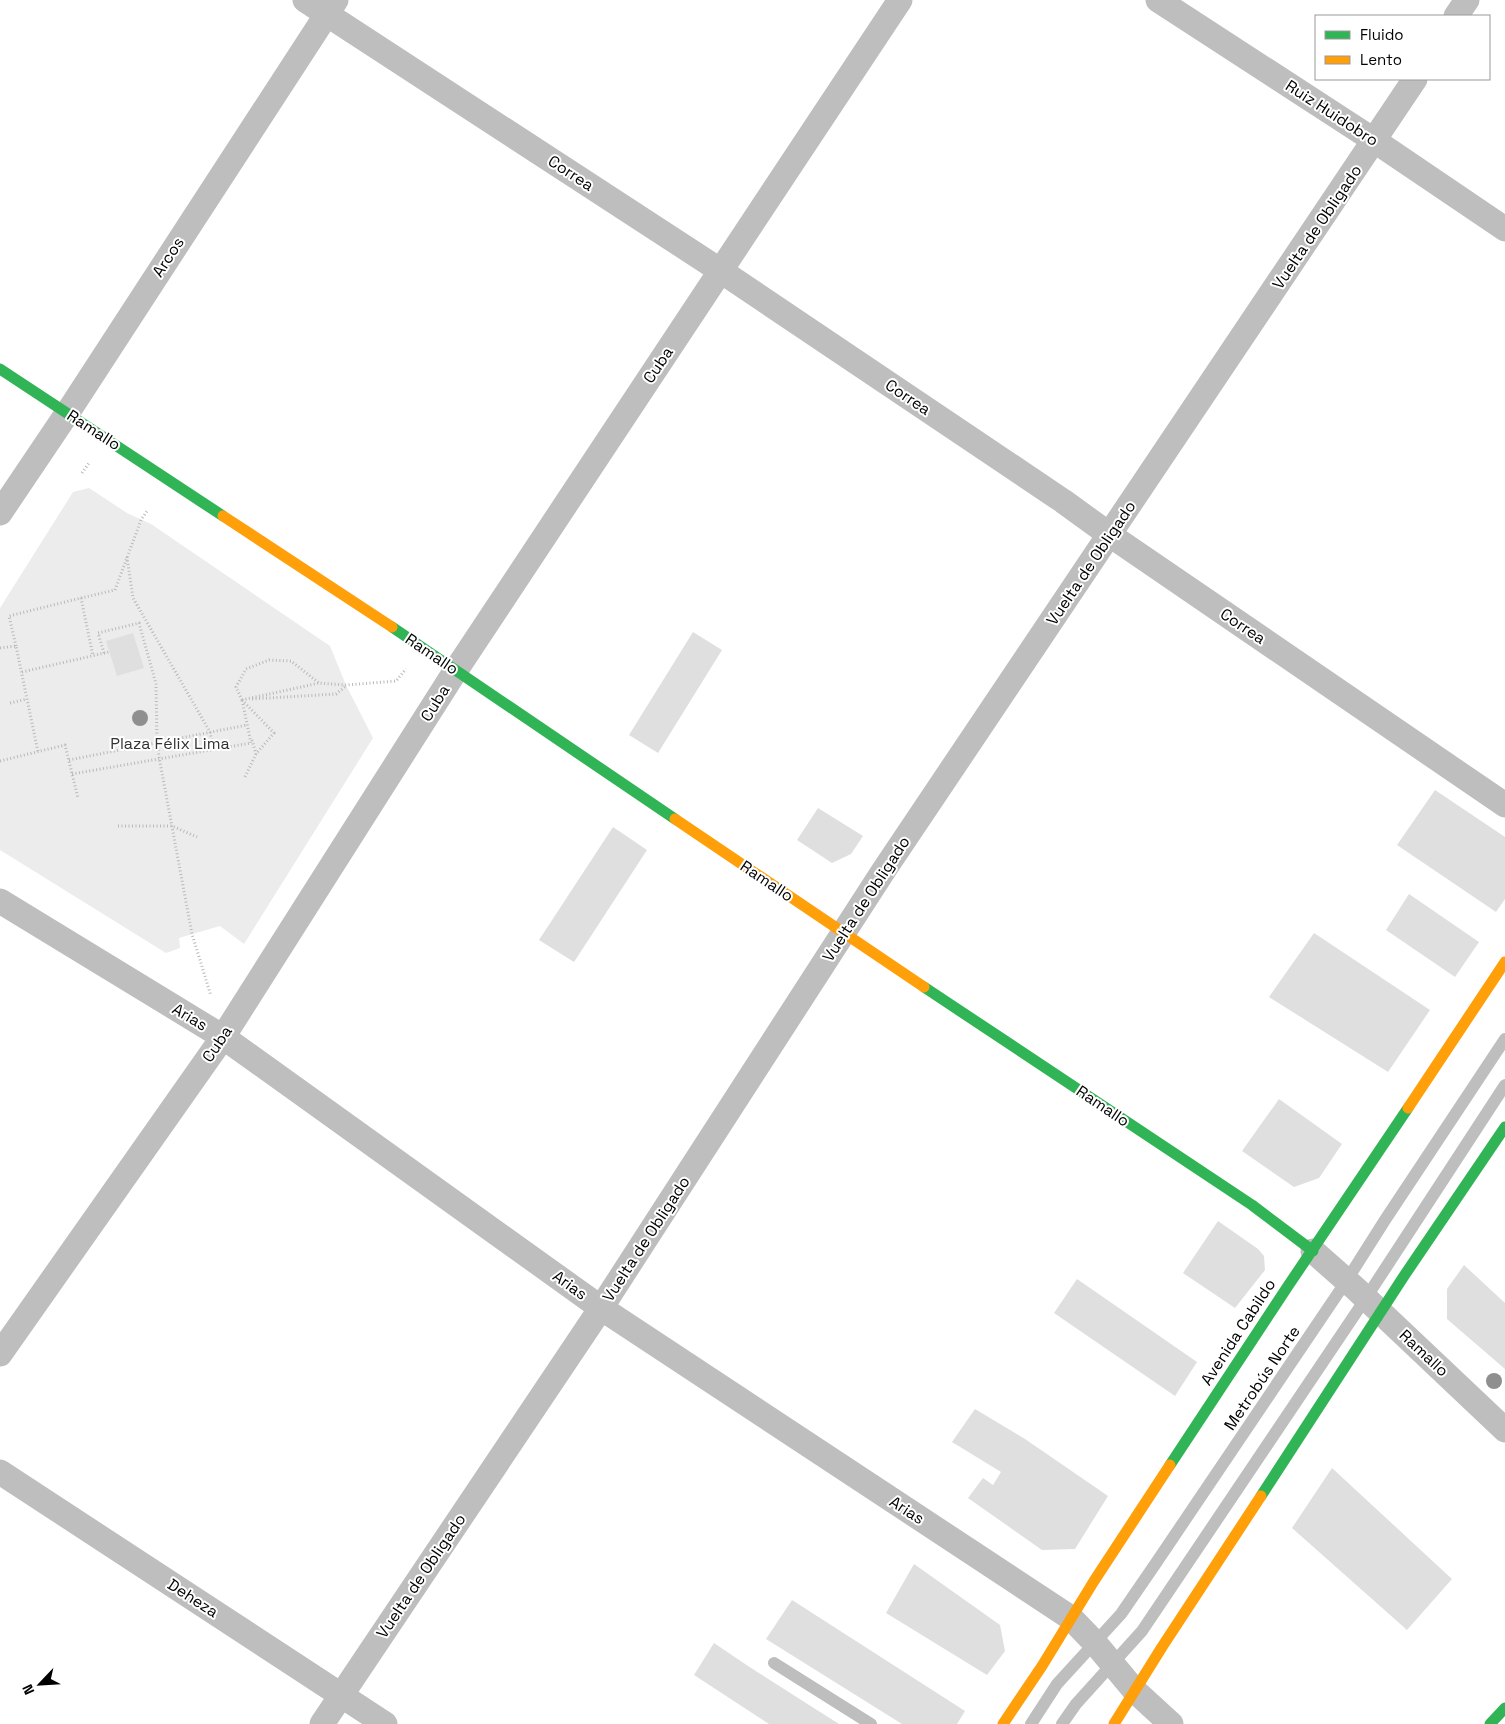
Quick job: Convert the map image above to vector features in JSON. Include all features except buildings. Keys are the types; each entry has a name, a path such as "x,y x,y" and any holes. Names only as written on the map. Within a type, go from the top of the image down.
{"main road":[{"name":"Ramallo","path":"0,369 422,647 843,933 1244,1200 1313,1251"},
{"name":"Avenida Cabildo","path":"1003,1724 1250,1344 1505,962"},
{"path":"1114,1724 1374,1305 1404,1276 1505,1127"},
{"path":"1490,1724 1505,1708"}],"street":[{"name":"Correa","path":"305,0 331,7 1063,501 1505,805"},
{"name":"Cuba","path":"0,1354 223,1037 456,670 900,0"},
{"name":"Ruiz Huidobro","path":"1158,0 1505,228"},
{"path":"1457,15 1467,0"},
{"name":"Arcos","path":"0,513 68,412 331,7"},
{"name":"Vuelta de Obligado","path":"322,1724 601,1308 843,933 1414,80"},
{"name":"Arias","path":"0,901 223,1037 601,1308 1071,1618 1134,1691 1171,1724"},
{"name":"Ramallo","path":"1313,1251 1374,1305 1505,1430"},
{"name":"Deheza","path":"0,1472 385,1724"}],"lane":[{"name":"Metrobús Norte","path":"1031,1724 1057,1684 1121,1614 1347,1280 1505,1039"},
{"path":"1062,1724 1076,1704 1142,1631 1374,1305 1505,1085"},
{"path":"774,1663 871,1724"}],"path":[{"path":"38,752 10,616 116,590 141,520 147,511"},
{"path":"128,557 133,598 210,732 213,748"},
{"path":"80,598 93,656"},
{"path":"104,654 98,634 139,623 156,684 159,758 192,934 223,1037"},
{"path":"0,648 16,646"},
{"path":"242,700 319,683 346,685 396,682 422,647"},
{"path":"22,672 109,652"},
{"path":"256,754 242,700 236,687 246,669 269,660 291,661 319,683"},
{"path":"242,700 336,694 346,685"},
{"path":"10,704 27,699"},
{"path":"69,760 247,725 242,700"},
{"path":"72,774 251,742 242,700"},
{"path":"242,700 274,733 256,754 244,779"},
{"path":"0,761 65,745 78,798"},
{"path":"118,826 172,826 197,837"}],"green space":[{"name":"Plaza Félix Lima","path":"89,488 127,513 151,524 330,646 346,685 373,738 244,944 220,926 179,938 180,948 166,953 0,850 0,608 73,492"}],"traffic: fast":[{"path":"0,369 223,516"},
{"path":"392,627 675,819"},
{"path":"924,987 1252,1205 1313,1251"},
{"path":"1170,1465 1408,1108"},
{"path":"1261,1496 1404,1276 1505,1127"},
{"path":"1490,1724 1505,1708"}],"traffic: slow":[{"path":"223,516 392,627"},
{"path":"675,819 924,987"},
{"path":"1408,1108 1505,962"},
{"path":"1003,1724 1170,1465"},
{"path":"1114,1724 1261,1496"}]}
